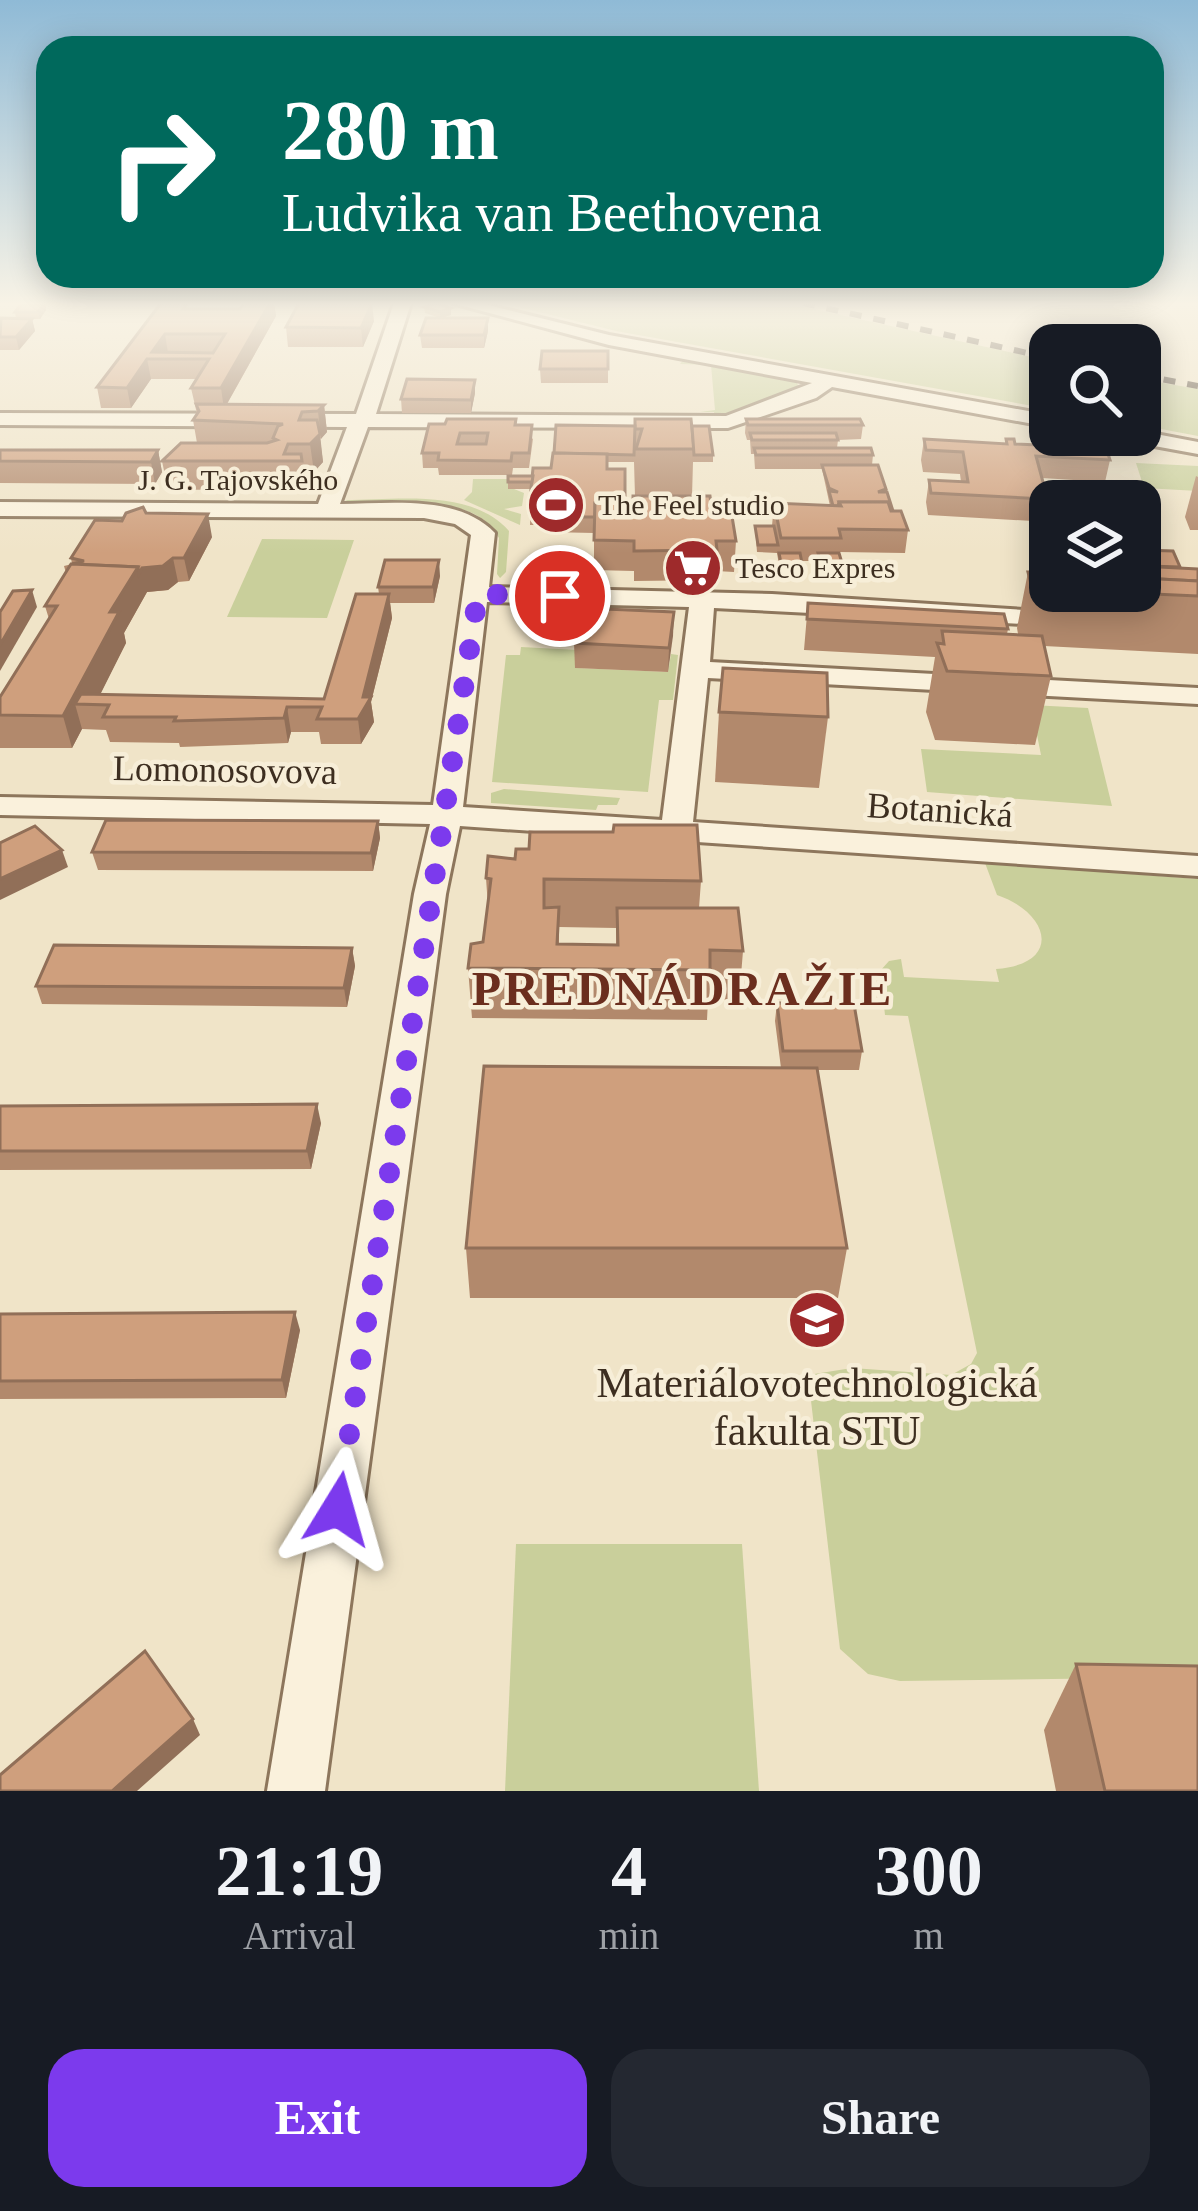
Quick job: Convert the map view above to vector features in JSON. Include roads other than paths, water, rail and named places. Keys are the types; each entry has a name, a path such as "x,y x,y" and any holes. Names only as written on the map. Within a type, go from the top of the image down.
{"street":[{"path":"327,510 374,387"},
{"path":"0,419 719,422 736,421 820,387"},
{"path":"864,387 1029,417"},
{"path":"1161,441 1198,448"},
{"name":"J. G. Tajovského","path":"0,508 424,511 474,524 484,541 478,594"},
{"path":"296,1791 478,594 1099,620"},
{"path":"676,830 702,601"},
{"path":"696,669 1198,696"},
{"name":"Lomonosovova","path":"0,806 117,804 447,816"},
{"name":"Botanická","path":"447,816 1198,866"}],"place":[{"name":"The Feel studio","path":"556,505"},
{"name":"Tesco Expres","path":"693,568"},
{"name":"Materiálovotechnologická fakulta STU","path":"817,1320"}],"district":[{"name":"PREDNÁDRAŽIE","path":"683,988"}]}
